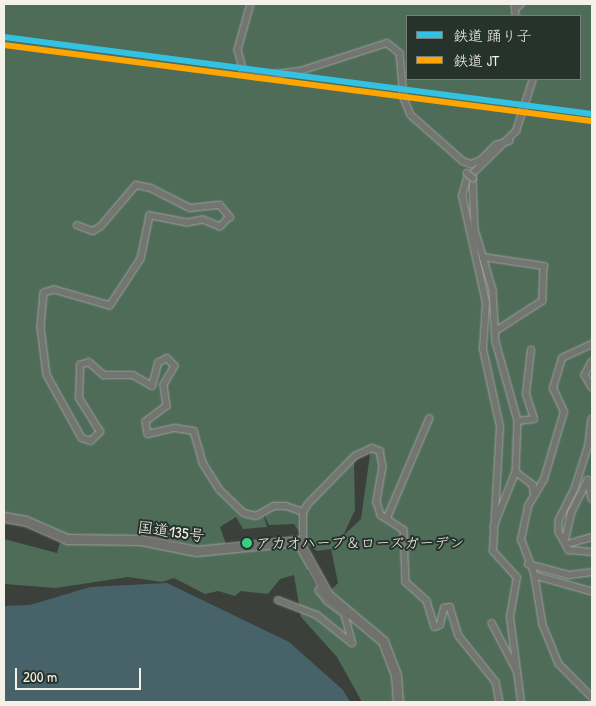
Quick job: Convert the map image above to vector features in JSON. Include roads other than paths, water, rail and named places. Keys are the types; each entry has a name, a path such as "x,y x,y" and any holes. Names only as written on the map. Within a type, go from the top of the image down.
{"highway":[{"name":"国道135号","path":"4,517 26,521 67,539 141,540 218,551 290,539 303,545"},
{"path":"303,545 322,586 383,641 396,675 398,698 404,702"}],"street":[{"path":"251,4 238,50 244,72 258,76 300,71 387,43 400,52 404,98 411,115 463,161 476,162 496,145 509,141"},
{"path":"515,10 521,4"},
{"path":"521,702 510,617 517,578 494,556 500,427 483,349 484,291 462,196 467,179 509,141 519,126 533,80"},
{"path":"466,173 473,178 475,229 493,290 495,332 518,421 516,472 494,527"},
{"path":"77,225 92,231 101,226 136,185 152,188 190,208 220,205 230,217 220,227 152,214 141,259 110,306 54,290 44,293 41,327 46,375 82,438 91,441 100,432 79,398 80,365 90,362 104,375 133,376 152,386 158,363 170,359 175,366 164,386 167,406 146,422 148,434 175,428 194,431 204,463 216,483 244,513 256,516 274,506 286,506 303,512"},
{"path":"483,257 544,266 546,298 495,332"},
{"path":"592,344 562,358 552,392 564,412 544,479 534,492 520,540 528,564 535,576 539,611 559,664 592,697"},
{"path":"518,421 534,419 526,394 531,350"},
{"path":"592,362 584,375 592,387"},
{"path":"513,397 526,394"},
{"path":"387,518 429,419"},
{"path":"592,419 575,489 559,520 559,534 573,552 592,552"},
{"path":"303,545 303,512 349,460 376,448 383,459 377,502 387,518 404,530 406,582 427,601 435,627 440,625 444,608 450,607 460,636 496,682 500,702"},
{"path":"516,472 534,492"},
{"path":"566,542 571,513 588,480 592,499"},
{"path":"566,542 592,537"},
{"path":"528,564 569,575 592,572"},
{"path":"535,576 592,592"},
{"path":"278,600 317,615 352,643 344,614 327,601 319,591 322,586"},
{"path":"492,622 518,673"}],"water":[{"path":"167,583 289,642 343,690 350,702 4,702 4,606 30,605 90,587"}],"rail line":[{"name":"踊り子","path":"4,37 592,114"},
{"name":"JT","path":"4,45 591,121"}],"place":[{"name":"アカオハーブ＆ローズガーデン","path":"247,543"}]}
